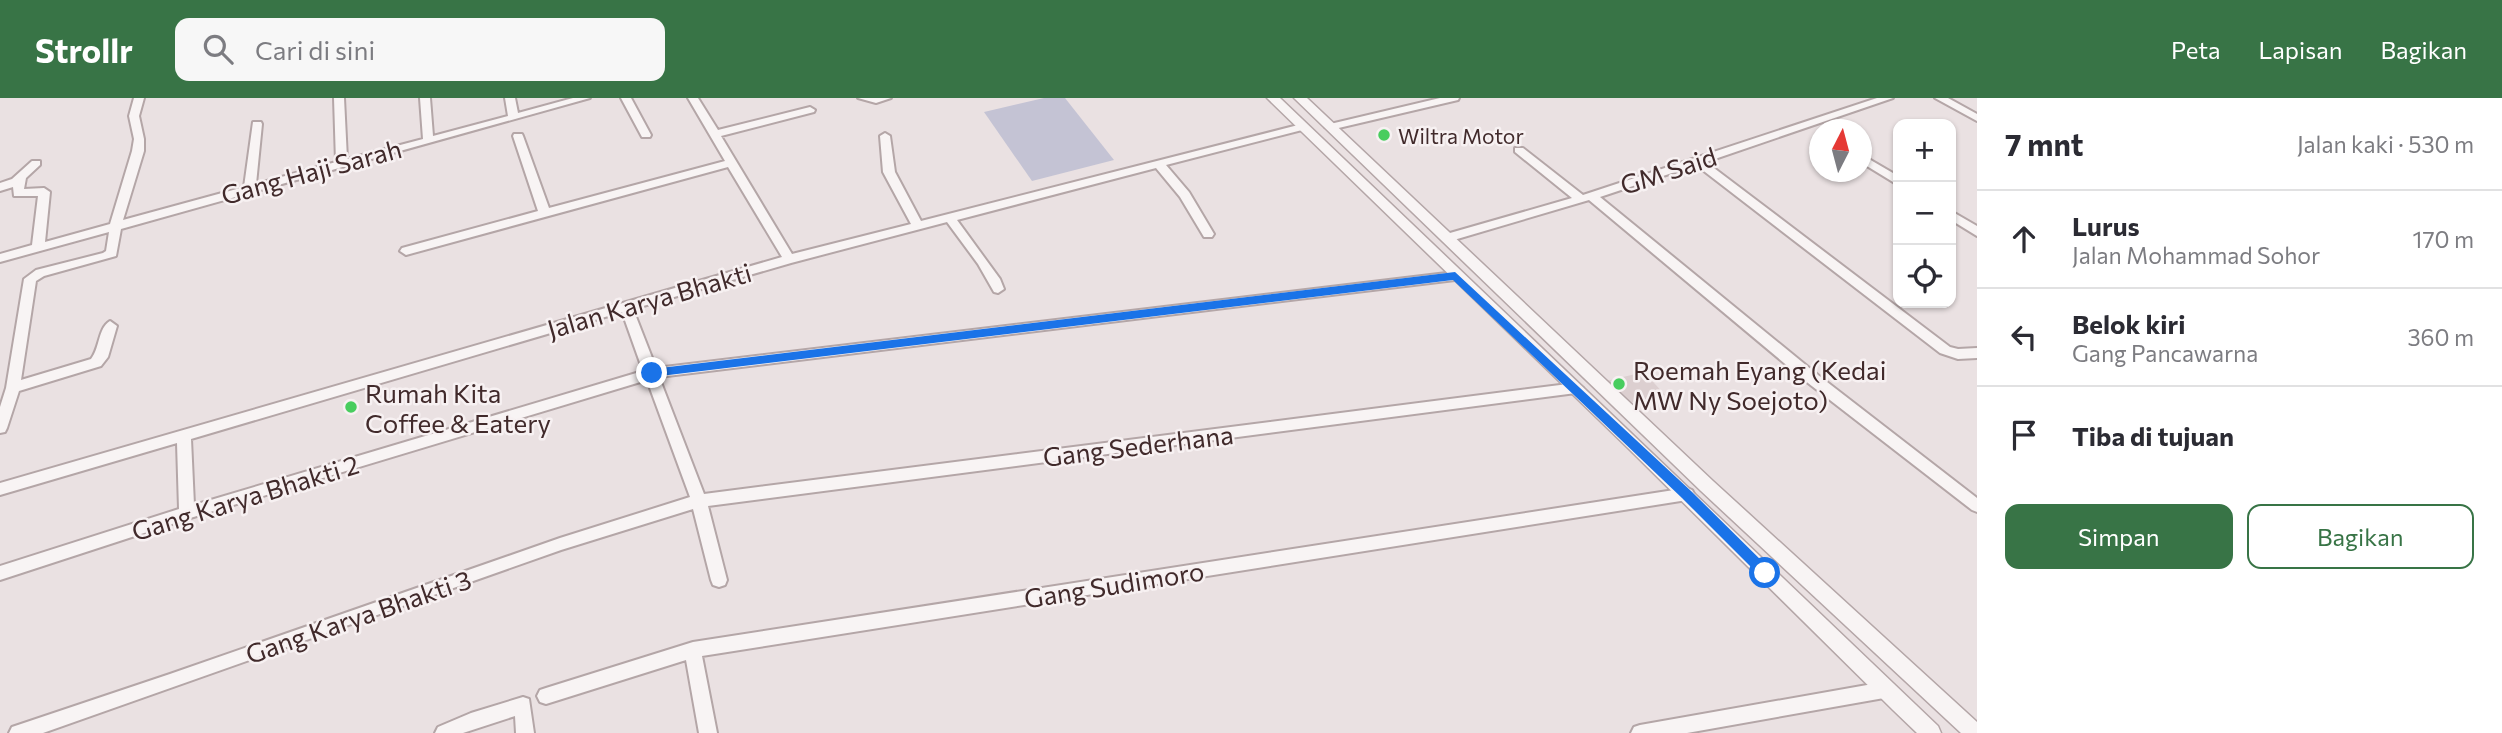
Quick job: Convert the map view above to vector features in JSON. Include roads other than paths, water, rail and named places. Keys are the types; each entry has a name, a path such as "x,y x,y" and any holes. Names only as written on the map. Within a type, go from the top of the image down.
{"street":[{"path":"0,428 13,388 30,279 40,273 110,255 114,249 116,225 138,151 139,139 134,116 139,98"},
{"path":"339,98 342,163"},
{"path":"425,98 428,139"},
{"path":"510,98 513,116"},
{"name":"Gang Haji Sarah","path":"0,258 585,98"},
{"path":"626,98 646,135"},
{"path":"694,98 789,259"},
{"path":"863,98 886,98"},
{"path":"1273,98 1455,276 1687,494 1784,593 1931,733"},
{"path":"1300,98 1808,581 1975,733"},
{"path":"1330,127 1454,98"},
{"name":"GM Said","path":"1837,119 1888,98"},
{"path":"1940,98 1977,118"},
{"path":"716,134 810,110"},
{"path":"250,189 257,124"},
{"name":"Jalan Karya Bhakti","path":"0,489 184,438 789,259 1302,127"},
{"name":"GM Said","path":"1447,238 1809,130"},
{"path":"518,136 544,211"},
{"path":"885,136 889,172 918,226"},
{"path":"1519,150 1586,197 1977,506"},
{"path":"1698,161 1945,350 1958,354 1977,354"},
{"path":"406,251 544,211 733,162"},
{"path":"0,187 14,183 36,163"},
{"path":"1160,164 1185,195 1208,234"},
{"path":"1872,165 1893,178"},
{"path":"21,177 18,193 44,192 38,247"},
{"path":"1368,191 1388,183"},
{"path":"950,218 968,246 991,270 998,289"},
{"path":"1956,218 1977,232"},
{"name":"Gang Karya Bhakti 2","path":"0,573 187,513 652,373 1455,276"},
{"path":"626,307 699,501 719,580"},
{"path":"13,388 96,363 110,326"},
{"name":"Gang Sederhana","path":"699,501 1576,388"},
{"path":"184,438 187,513"},
{"name":"Gang Sudimoro","path":"546,696 693,650 1687,494"},
{"name":"Gang Karya Bhakti 3","path":"18,733 478,573 699,501"},
{"path":"1784,593 1808,581"},
{"path":"693,650 708,733"},
{"path":"1640,733 1884,690"},
{"path":"444,733 471,721 523,705 525,733"}],"place":[{"name":"Wiltra Motor","path":"1384,135"},
{"name":"Roemah Eyang (Kedai MW Ny Soejoto)","path":"1619,384"},
{"name":"Rumah Kita Coffee & Eatery","path":"351,407"}]}
